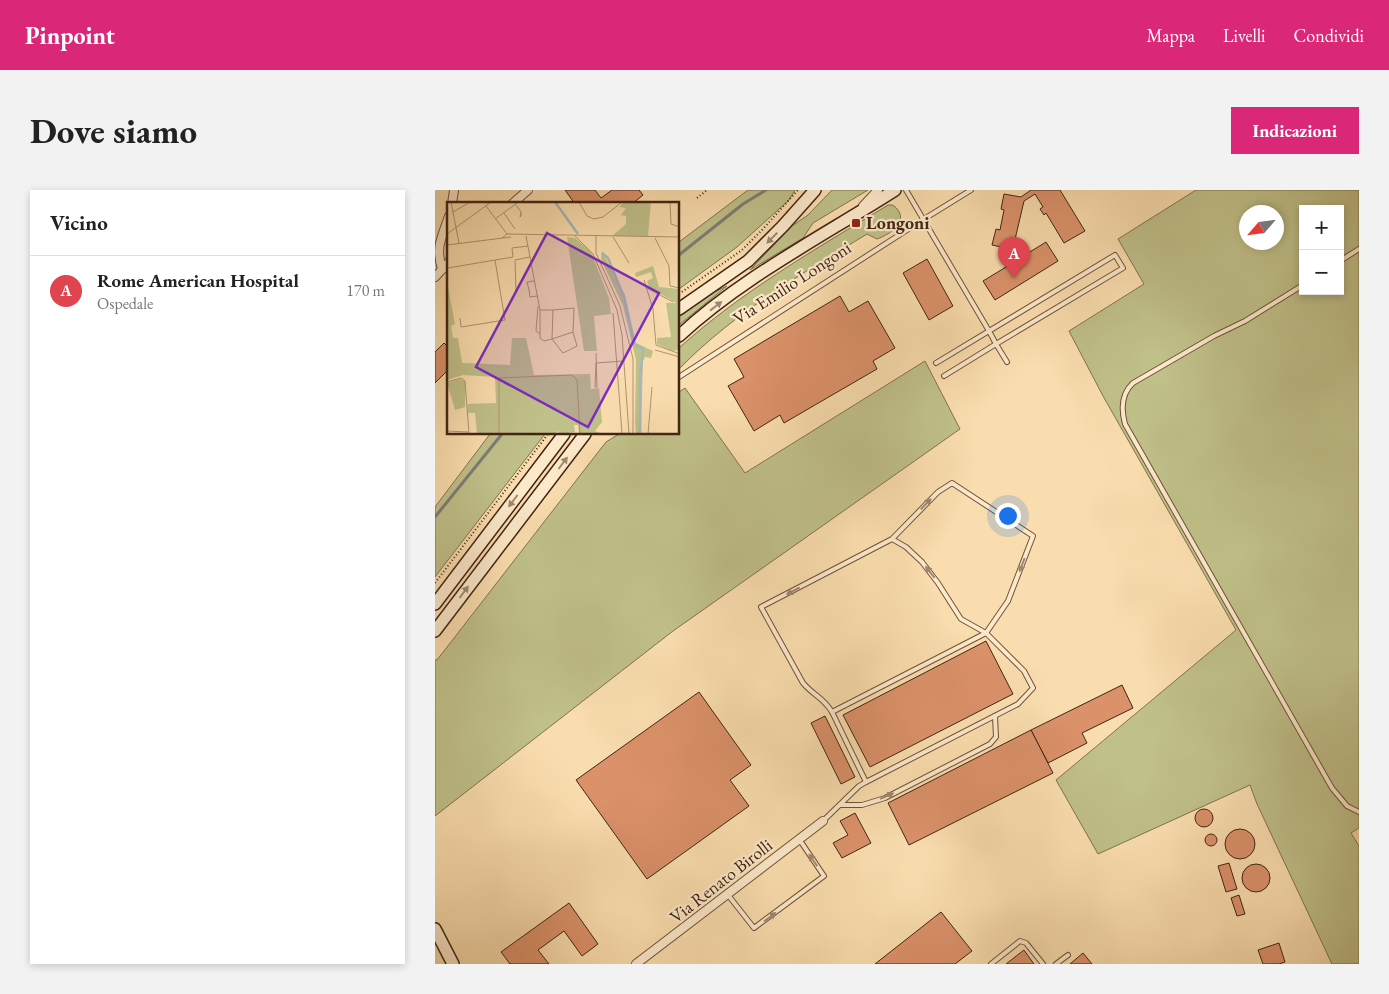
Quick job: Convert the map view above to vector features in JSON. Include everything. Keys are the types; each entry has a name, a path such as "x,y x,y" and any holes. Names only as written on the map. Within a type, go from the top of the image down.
{"street":[{"path":"513,202 528,190"},
{"path":"680,308 748,260 817,190"},
{"path":"851,218 878,190"},
{"name":"Via Emilio Longoni","path":"680,335 727,297 895,190"},
{"path":"443,269 437,260 436,251 447,221"},
{"path":"435,277 447,264"},
{"path":"435,604 563,435"},
{"path":"435,631 584,435"},
{"name":"Via Renato Birolli","path":"637,964 823,821"},
{"path":"435,929 453,964"}],"lane":[{"path":"907,190 1007,362"},
{"name":"Via Emilio Longoni","path":"680,376 924,218 971,190"},
{"path":"1344,258 1359,249"},
{"path":"936,363 1115,255 1119,261 1123,268 944,376"},
{"path":"1299,287 1245,321 1214,336 1133,383 1124,395 1122,411 1125,424 1332,788 1347,806 1359,812"},
{"path":"832,712 986,633 1009,601 1033,536 952,483 938,492 892,539 761,607 803,683 810,692 826,702 866,782"},
{"path":"823,821 859,786 1018,704 1033,688 1024,671 986,633 961,619 922,562 892,539"},
{"path":"840,805 862,805 885,798 990,744 996,737 995,716"},
{"path":"728,895 754,928 824,876 799,839"},
{"path":"991,964 1020,941 1027,943 1043,964"},
{"path":"1056,964 1068,954"}],"path":[{"path":"697,198 707,190"},
{"path":"680,293 742,250 763,230 798,190"},
{"path":"435,583 547,435"}],"green space":[{"path":"748,190 795,190 789,200 737,247 680,288 680,241"},
{"path":"832,190 868,190 813,223 803,238 750,270 792,226 808,215"},
{"path":"1196,190 1359,190 1359,828 1351,833 1359,846 1359,964 1332,964 1257,804 1250,785 1098,854 1056,780 1236,630 1103,396 1069,331 1144,284 1118,239"},
{"path":"888,205 893,205 898,211 900,221 888,234 877,239 867,234 794,279 746,311 680,368 680,347 703,327 754,289"},
{"path":"727,286 680,324 680,316 706,296"},
{"path":"925,361 960,429 673,631 435,816 435,660 437,660 606,442 617,435 680,435 680,391 685,388 745,473"},
{"path":"489,435 544,435 435,577 435,507"}],"building":[{"path":"565,190 595,190 601,198 612,190 639,190 643,195 634,202 574,202"},
{"path":"1031,190 1060,190 1085,231 1064,243 1046,213 1044,215 1040,209 1043,207 1035,194 1024,201 1013,248 1020,258 1046,242 1058,261 995,300 983,281 1006,267 1005,264 1017,261 1010,249 992,245 996,229 1000,230 1004,210 1001,209 1004,194 1021,197"},
{"path":"927,259 953,306 929,320 903,273"},
{"path":"840,296 849,312 868,301 895,348 873,361 877,369 784,423 780,415 754,431 728,386 744,377 734,359"},
{"path":"444,343 447,346 447,371 435,383 435,352"},
{"path":"986,641 1013,694 870,767 843,715"},
{"path":"1122,685 1133,708 1082,733 1087,743 1048,763 1031,730"},
{"path":"699,692 751,765 730,780 749,806 647,879 576,780"},
{"path":"825,716 855,777 841,784 811,723"},
{"path":"1031,730 1053,773 909,845 888,803"},
{"path":"1204,809 1210,812 1213,818 1210,824 1204,827 1198,824 1195,818 1198,812"},
{"path":"855,813 871,843 842,858 833,843 848,835 840,821"},
{"path":"1240,829 1251,833 1255,844 1251,855 1240,859 1229,855 1225,844 1229,833"},
{"path":"1209,834 1213,834 1217,840 1213,846 1209,846 1205,842 1205,838"},
{"path":"1229,863 1237,889 1226,892 1218,866"},
{"path":"1256,864 1266,868 1270,878 1266,888 1256,892 1246,888 1242,878 1246,868"},
{"path":"1239,895 1245,914 1237,916 1231,898"},
{"path":"569,903 598,944 582,956 564,931 538,950 549,964 510,964 501,952"},
{"path":"941,912 972,951 955,964 875,964"},
{"path":"1279,943 1285,962 1263,964 1258,950"},
{"path":"1024,950 1034,964 1006,964"},
{"path":"1083,953 1092,964 1070,964"}],"waterway":[{"path":"680,254 743,204 766,190"},
{"path":"435,517 501,435"}],"place":[{"name":"Longoni","path":"856,223"},
{"name":"Rome American Hospital","path":"1014,278"}]}
